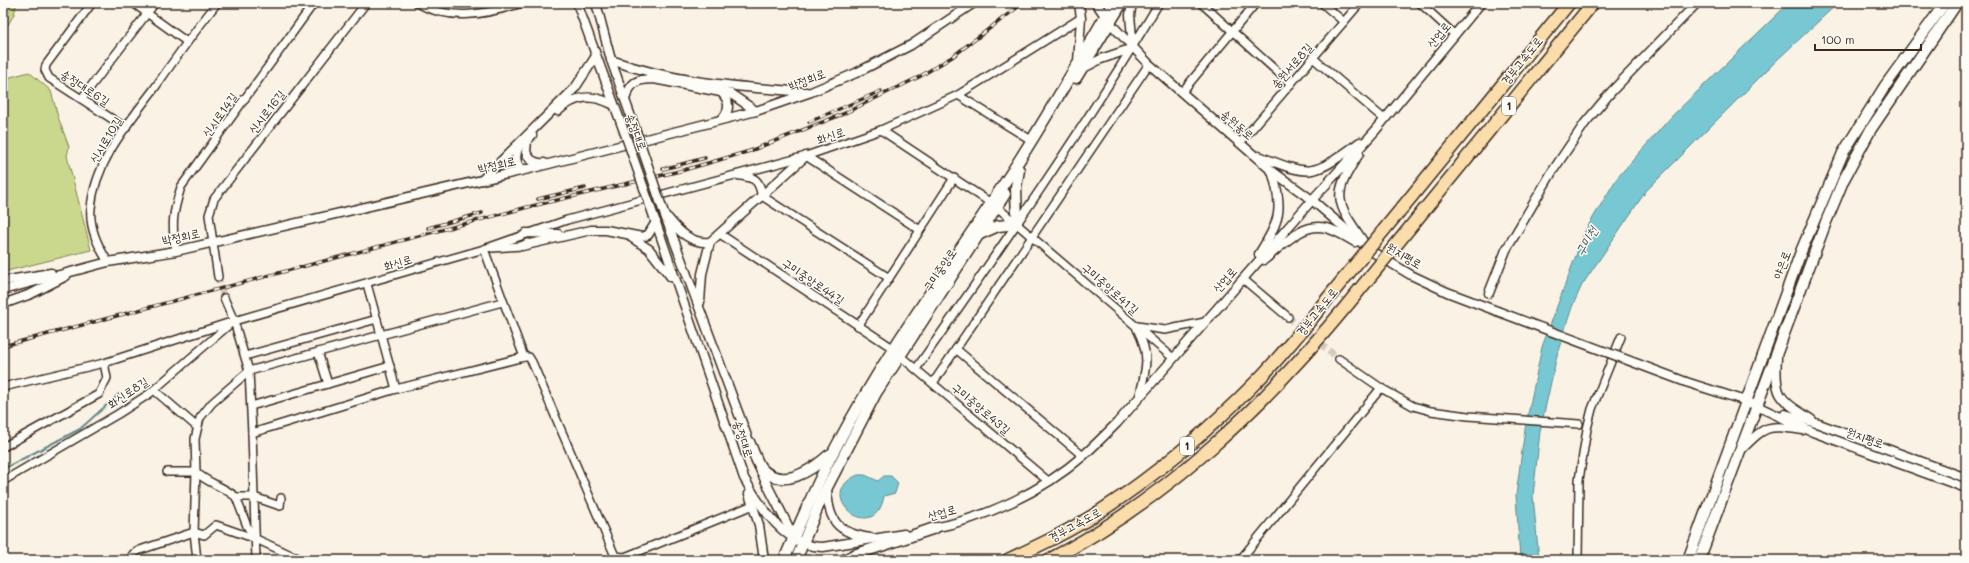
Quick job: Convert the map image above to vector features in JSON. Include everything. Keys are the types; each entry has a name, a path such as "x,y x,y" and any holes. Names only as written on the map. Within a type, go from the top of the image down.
{"highway":[{"name":"경부고속도로","path":"1008,560 1064,533 1102,510 1184,450 1259,380 1570,3"},
{"name":"경부고속도로","path":"1049,560 1116,522 1190,466 1269,393 1348,304 1593,3"}],"main road":[{"name":"구미중앙로","path":"1108,20 1113,3"},
{"name":"구미중앙로","path":"796,560 827,487 896,352 978,236 1031,140 1108,20 1122,3"},
{"name":"야은로","path":"1688,560 1802,249 1842,153 1885,86 1945,3"},
{"path":"1699,560 1826,222 1854,157 1871,128 1957,3"},
{"name":"구미중앙로","path":"784,560 838,444 896,352 1019,170 1080,65"},
{"path":"978,236 998,226 1017,224 1016,187 1019,170"},
{"path":"750,442 761,467 768,473 786,479 796,477 816,467 838,444"},
{"path":"844,560 854,555 935,528"}],"street":[{"name":"송정대로6길","path":"92,3 46,65 45,70 49,78 126,128"},
{"path":"133,3 187,42"},
{"path":"82,98 155,3"},
{"name":"신시로10길","path":"108,262 95,239 90,210 94,187 98,175 105,160 126,128 216,3"},
{"name":"신시로14길","path":"176,251 172,214 181,187 314,3"},
{"name":"신시로16길","path":"214,242 209,215 214,199 366,3"},
{"path":"417,3 440,13 458,15 476,14 503,9 522,3"},
{"name":"송정대로","path":"577,3 612,104 625,134 744,478 770,517 794,538"},
{"name":"송정대로","path":"596,3 611,60 664,213 766,486 784,516 794,538"},
{"name":"박정희로","path":"3,290 108,262 176,251 482,181 558,160 756,110 811,92 856,73 911,45 974,3"},
{"path":"1079,3 1081,18 1080,65 1133,48"},
{"name":"송원동로","path":"1096,3 1108,20 1149,64 1272,171 1312,200"},
{"path":"1132,3 1130,15 1133,48"},
{"path":"916,369 1017,224 1133,48 1159,3"},
{"path":"1182,92 1256,3"},
{"path":"1322,3 1344,22"},
{"name":"송원서로8길","path":"1240,144 1360,3"},
{"path":"1420,3 1455,35"},
{"name":"산업로","path":"794,538 814,547 824,548 935,528 1002,506 1048,481 1083,456 1117,423 1312,200 1375,131 1481,3"},
{"path":"1488,293 1506,250 1552,172 1585,124 1612,91 1697,3"},
{"path":"1206,5 1291,84"},
{"name":"화신로","path":"3,387 104,363 234,321 367,284 484,249 526,232 566,220 806,156 881,130 958,95 1081,18"},
{"path":"482,181 576,88 596,56"},
{"path":"1313,58 1384,119"},
{"path":"611,60 637,70 723,89 811,92"},
{"path":"933,383 1149,64"},
{"path":"625,99 628,89 634,82 642,79 654,79 735,90 756,110"},
{"path":"723,89 728,99 728,106 723,118"},
{"path":"958,95 1031,140"},
{"path":"529,169 521,169 517,162 517,152 524,140 565,105 582,97 601,98 612,104"},
{"name":"구미중앙로41길","path":"881,130 994,205 1173,358"},
{"path":"1252,154 1294,170 1303,172 1317,170 1326,166 1375,131"},
{"path":"1371,251 1343,211 1339,194 1345,175 1375,131"},
{"path":"524,140 526,152 531,160 542,163 558,160"},
{"path":"664,213 674,226 692,240 700,243 710,242 806,156 920,230"},
{"path":"1245,276 1278,222 1279,198 1272,171"},
{"path":"738,175 754,178 759,183 762,196 889,278"},
{"path":"858,326 954,178"},
{"name":"원지평로","path":"1312,200 1371,251 1411,275 1447,292 1686,382 1746,401 1813,432 1966,488"},
{"name":"화신로","path":"522,246 545,234 566,220"},
{"path":"524,357 502,302 484,249 522,246 582,231 598,229 642,237 648,235 655,220"},
{"path":"1245,276 1298,233 1309,228 1327,228 1371,251"},
{"path":"526,232 569,234"},
{"name":"구미중앙로44길","path":"720,234 896,352"},
{"path":"626,235 649,249 666,268 679,290"},
{"path":"214,242 218,277"},
{"path":"702,314 700,285 710,242"},
{"path":"3,281 79,269"},
{"path":"3,304 32,294 79,269"},
{"path":"1245,276 1288,317"},
{"path":"367,284 396,389"},
{"path":"224,298 234,321 249,371 256,560"},
{"path":"197,560 194,532 196,472 194,448 197,427 200,418 212,403 249,371 502,302"},
{"path":"245,356 377,319"},
{"name":"화신로8길","path":"3,480 118,414 154,390 234,321"},
{"path":"1135,325 1165,330 1205,322"},
{"path":"1135,325 1145,343 1146,353 1146,367 1139,398"},
{"path":"1578,560 1579,480 1587,429 1592,409 1621,337"},
{"path":"956,349 1083,456"},
{"path":"318,352 328,384"},
{"name":"구미중앙로43길","path":"896,352 1048,481"},
{"path":"1777,353 1775,377 1778,394 1783,400 1819,424"},
{"path":"252,433 396,389 529,357 614,556 625,557 753,504"},
{"path":"1339,359 1381,388 1413,406 1430,412 1576,424"},
{"path":"3,447 99,394 107,378 104,363"},
{"path":"251,406 390,366"},
{"path":"1240,560 1381,388"},
{"path":"154,390 197,427"},
{"name":"원지평로","path":"1758,406 1819,424 1966,478"},
{"path":"1741,450 1759,432 1768,427 1778,426 1813,432"},
{"path":"167,472 196,472 204,480 227,489 236,498 247,526 256,539"},
{"path":"744,478 759,525 764,560"},
{"path":"827,487 830,513 840,527 852,535 879,539"},
{"path":"236,498 254,497 280,506 281,498"},
{"path":"130,560 133,554 140,550 194,532 204,535 216,525 256,539 302,560"}],"green space":[{"path":"3,3 17,3 14,14 3,34"},
{"path":"29,72 51,91 58,117 69,147 67,156 91,250 3,272 3,79"}],"water":[{"name":"구미천","path":"1789,3 1838,3 1777,60 1646,191 1582,285 1572,307 1558,351 1540,431 1533,496 1539,560 1520,560 1516,495 1525,429 1542,347 1585,231 1617,178 1672,116"},
{"path":"858,475 865,475 878,481 884,476 891,476 898,483 895,493 884,496 878,511 870,517 859,517 850,512 843,504 841,494 845,483"}],"waterway":[{"path":"3,469 80,429 119,394"}],"tunnel":[{"path":"218,277 224,298"},
{"path":"1288,317 1339,359"}],"railway":[{"path":"3,346 528,207 684,170 750,151 843,114 919,77 952,57 1023,3"},
{"path":"809,122 881,91"},
{"path":"663,169 705,158"},
{"path":"538,199 585,188"},
{"path":"428,228 482,213"}]}
